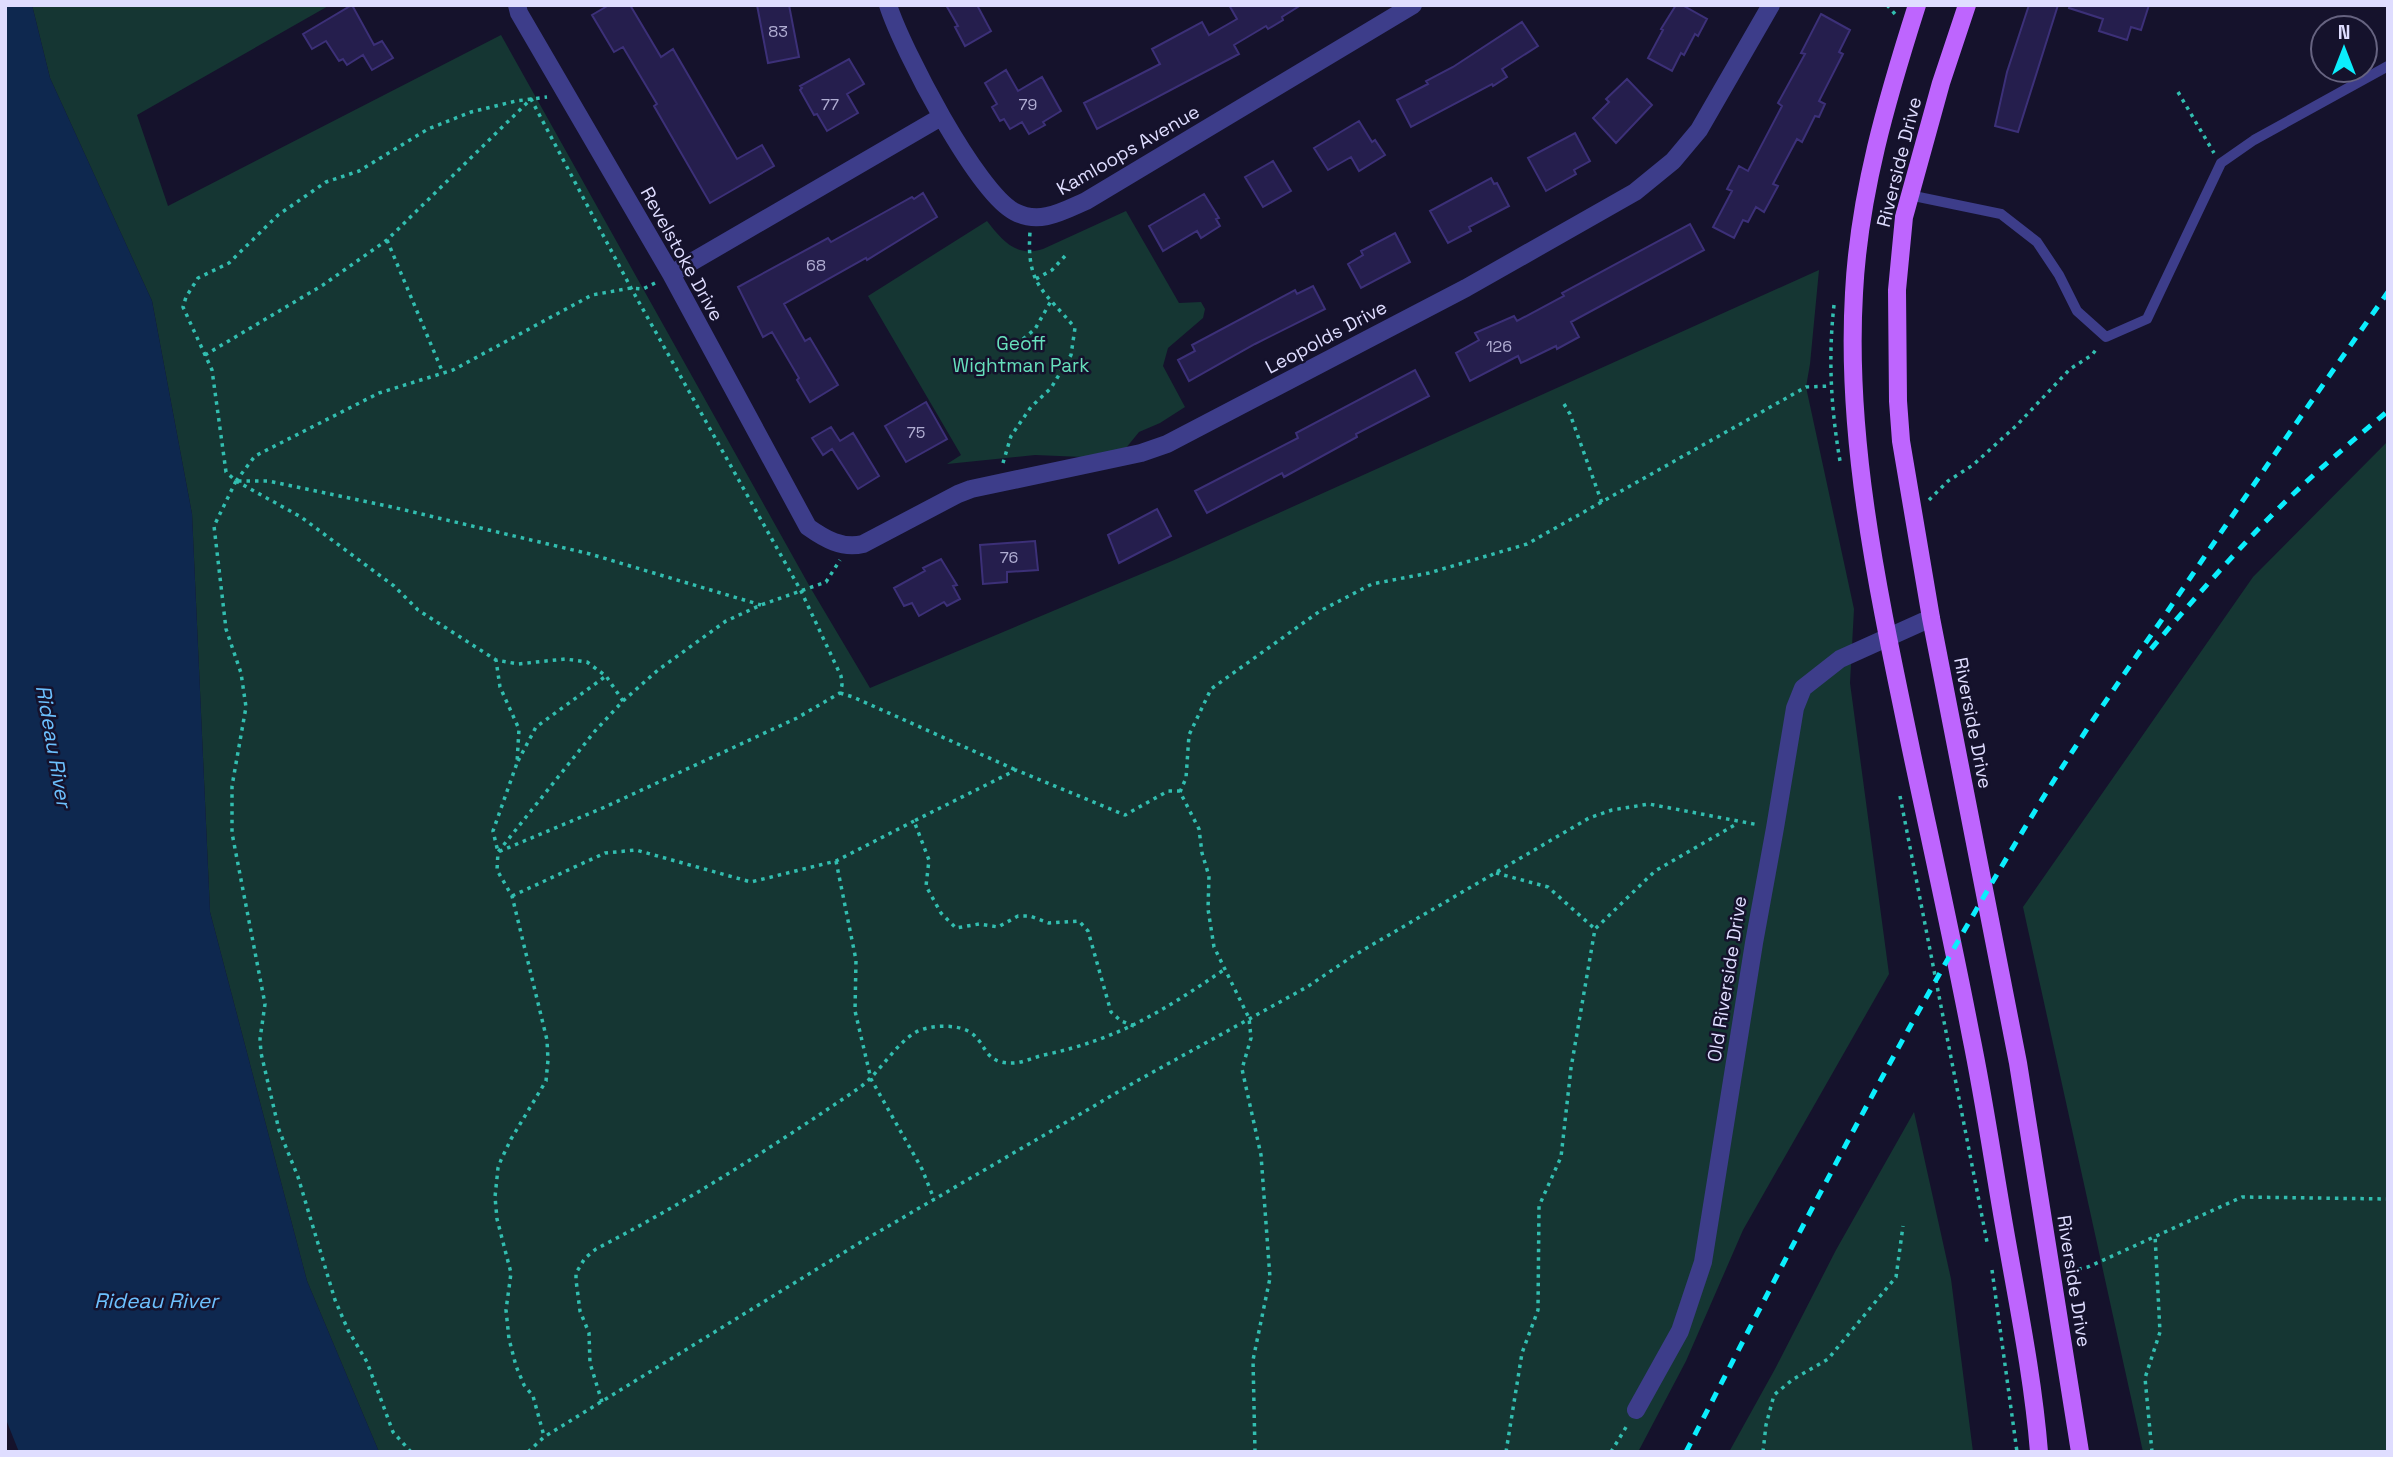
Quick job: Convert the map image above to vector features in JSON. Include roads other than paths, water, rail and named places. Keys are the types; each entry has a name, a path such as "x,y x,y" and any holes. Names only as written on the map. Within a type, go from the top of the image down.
{"main road":[{"name":"Riverside Drive","path":"1917,5 1869,170 1854,294 1854,401 1857,438 1888,638 1972,1038 2030,1377 2039,1452"},
{"name":"Riverside Drive","path":"1963,6 1909,195 1900,244 1898,401 1901,440 1931,618 2018,1063 2080,1452"}],"street":[{"name":"Revelstoke Drive","path":"517,5 519,13 671,274 807,525 832,542 847,546"},
{"path":"671,274 941,117 888,5"},
{"name":"Kamloops Avenue","path":"941,117 996,198 1016,213 1048,218 1086,201 1413,5"},
{"name":"Leopolds Drive","path":"847,546 863,544 958,494 1141,453 1167,444 1466,288 1635,192 1673,161 1699,130 1771,5"},
{"name":"Old Riverside Drive","path":"1636,1410 1680,1331 1703,1262 1794,708 1803,688 1840,659 1931,618"}],"lane":[{"path":"1909,195 2001,214 2037,242 2059,275 2077,311 2106,337 2147,319 2221,163 2254,140 2388,66"}],"water":[{"name":"Rideau River","path":"5,5 32,5 50,78 152,301 192,514 210,912 307,1281 379,1452 19,1452 5,1417"}],"railway":[{"path":"1686,1452 1898,1048 2035,811 2114,689 2388,292"},
{"path":"2151,649 2214,576 2280,507 2388,411"}],"park label":[{"name":"Geoff Wightman Park","path":"1021,354"}]}
